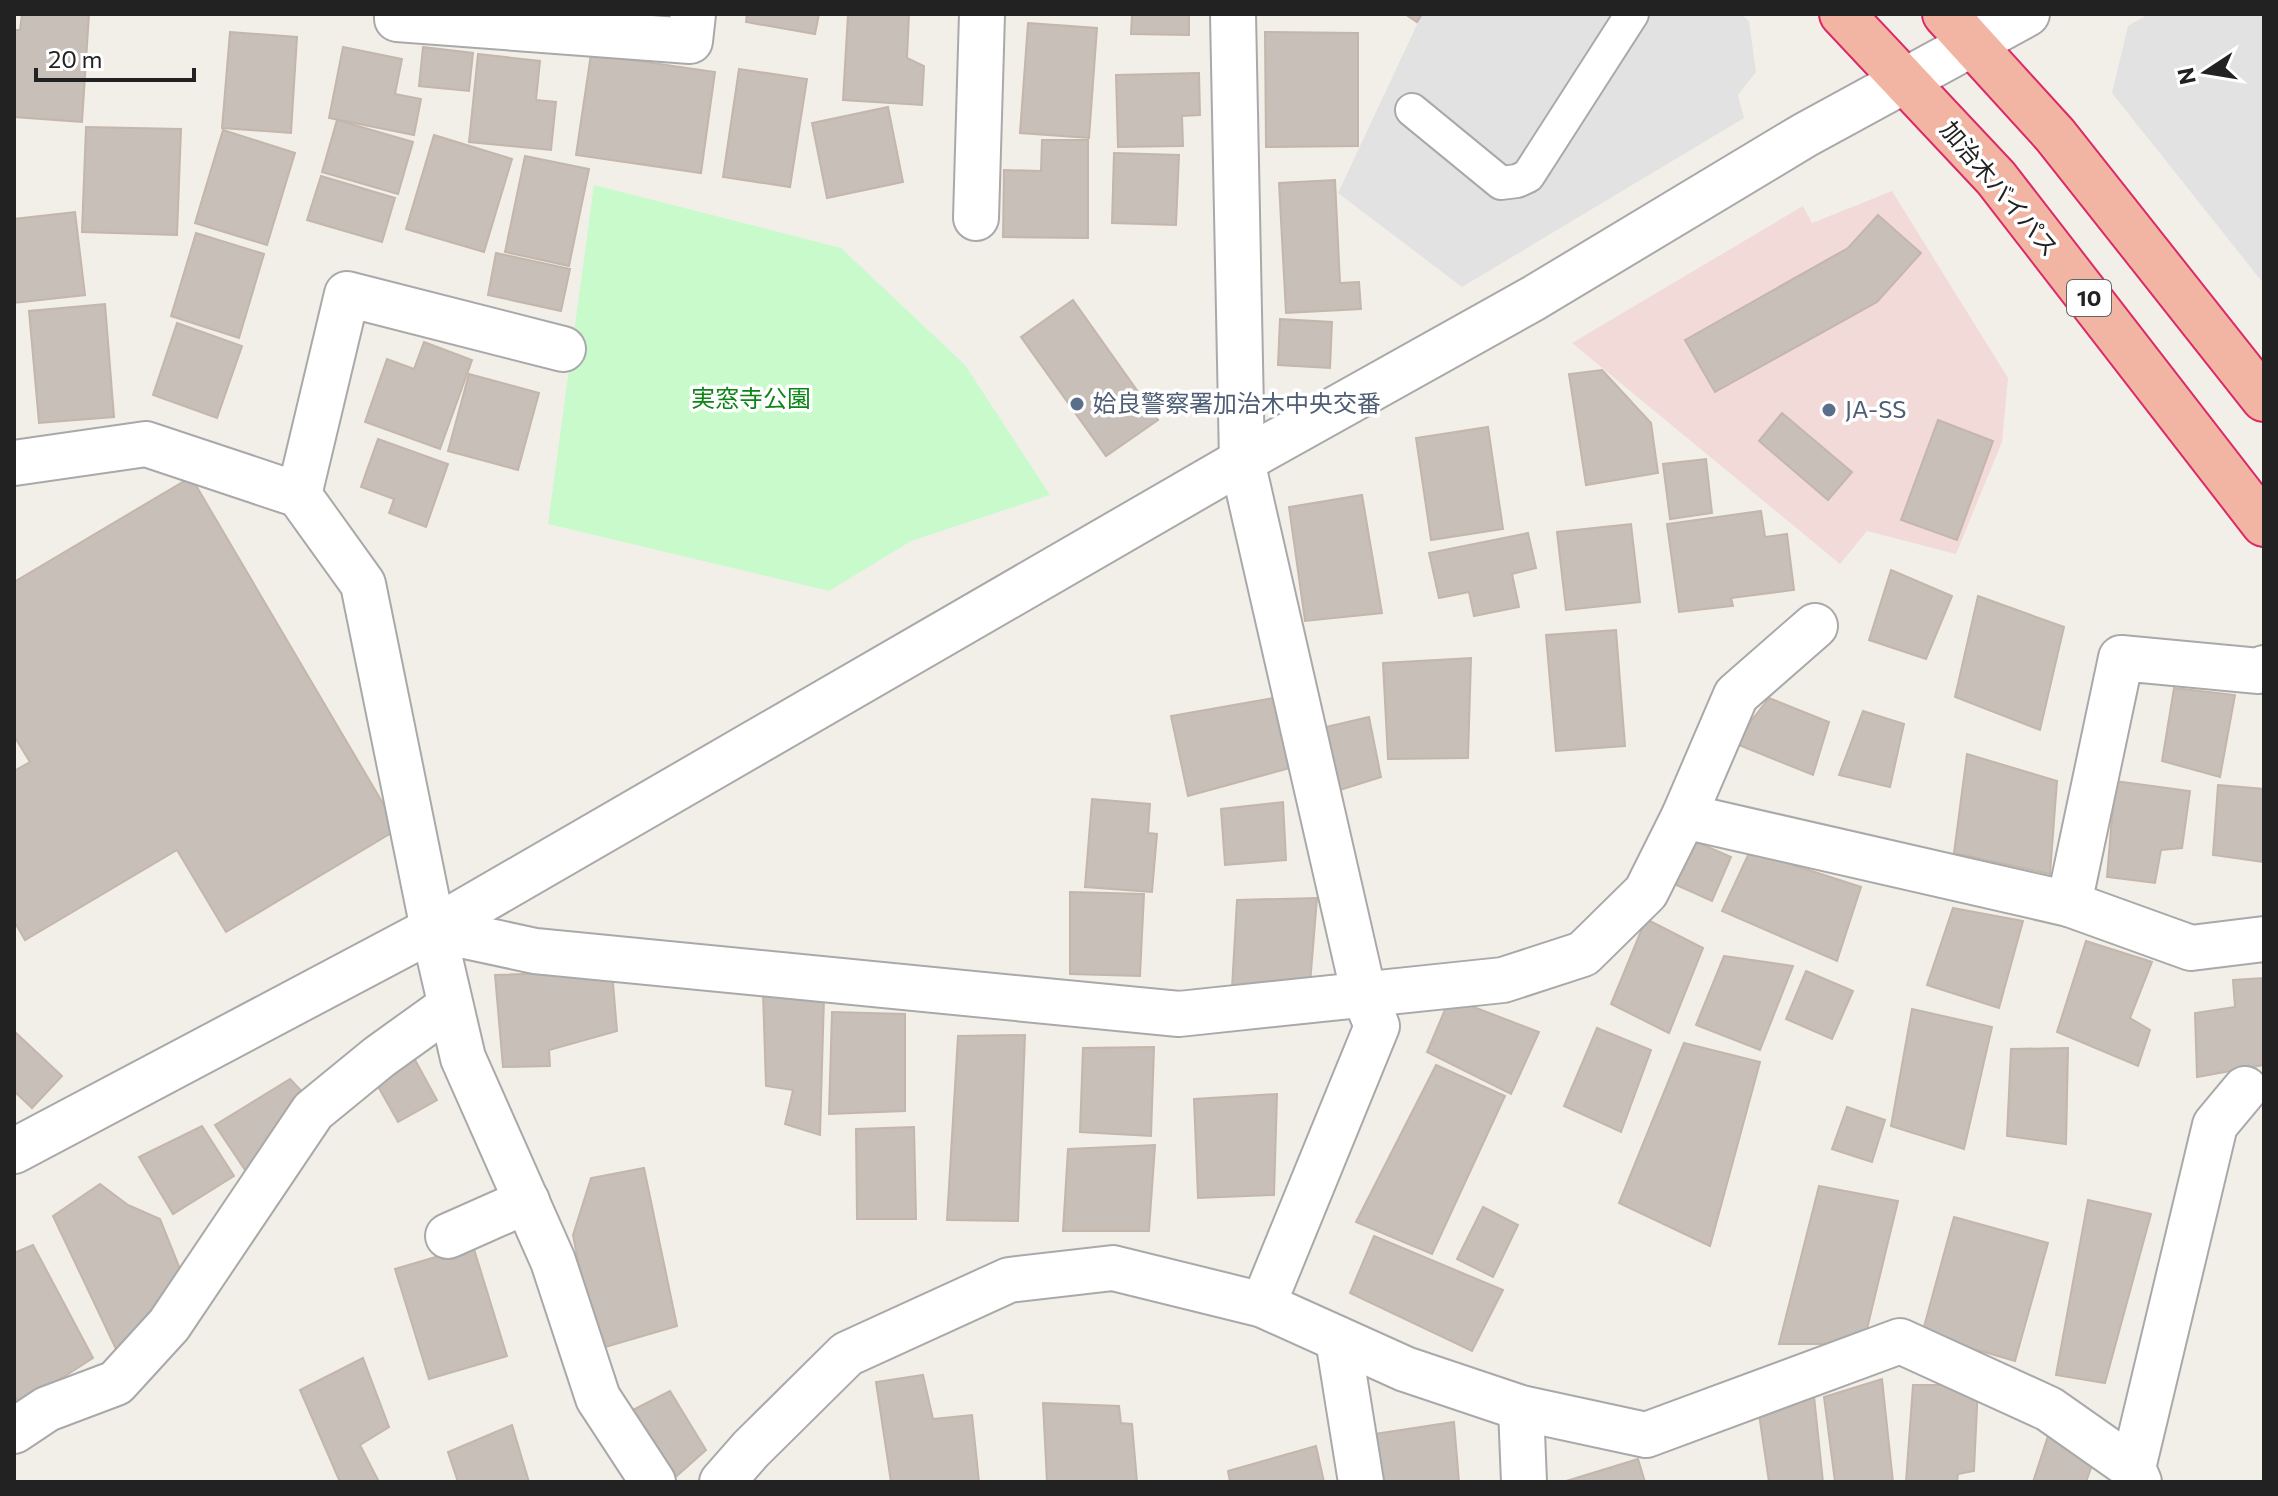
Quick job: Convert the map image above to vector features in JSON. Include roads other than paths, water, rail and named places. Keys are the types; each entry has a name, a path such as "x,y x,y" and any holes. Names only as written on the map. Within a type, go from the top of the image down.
{"highway":[{"name":"加治木バイパス","path":"1842,14 1996,178 2264,524"},
{"path":"1959,29 2055,135 2264,399"}],"street":[{"path":"397,14 397,19 690,41 693,14"},
{"path":"976,218 982,14"},
{"path":"1233,14 1242,461 1364,995 1377,1026 1263,1305"},
{"path":"14,1151 433,929 1242,461 1534,298 1805,135 1904,81 1959,29 2027,14"},
{"path":"299,495 347,294 563,349"},
{"path":"14,463 146,444 299,495 363,584 433,929 463,1058 553,1261 598,1398 653,1482"},
{"path":"433,929 535,951 1179,1014 1503,980 1583,954 1646,892 1684,816 1736,695 1815,626"},
{"path":"2069,904 2121,658 2259,671 2264,668"},
{"path":"1684,816 2069,904 2191,948 2264,939"},
{"path":"14,1431 47,1409 116,1383 169,1325 313,1111 379,1057 450,1006"},
{"path":"722,1482 847,1354 1009,1280 1113,1268 1263,1305 1405,1369 1521,1408 1646,1435 1900,1341 2049,1409 2136,1475 2215,1125 2245,1089"},
{"path":"448,1236 527,1201"},
{"path":"1338,1339 1361,1482"},
{"path":"1521,1408 1524,1482"}],"lane":[{"path":"1412,110 1501,183 1517,181 1528,176 1632,14"}],"place":[{"name":"姶良警察署加治木中央交番","path":"1077,404"},
{"name":"JA-SS","path":"1829,410"}],"park label":[{"name":"実窓寺公園","path":"751,399"}]}
